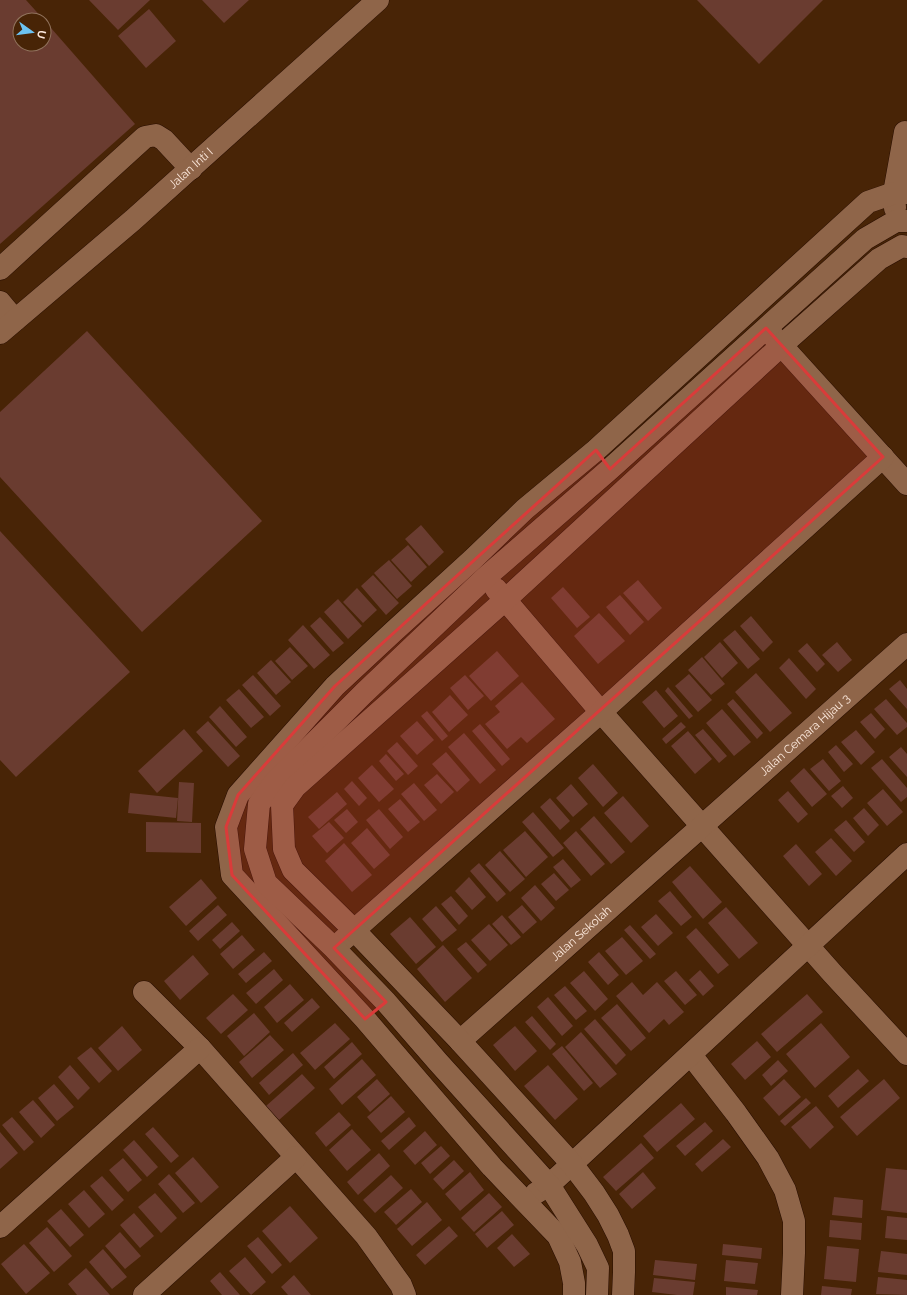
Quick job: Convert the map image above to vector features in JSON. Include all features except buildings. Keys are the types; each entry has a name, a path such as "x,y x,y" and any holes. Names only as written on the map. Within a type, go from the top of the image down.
{"street":[{"name":"Jalan Inti I","path":"8,326 191,169 378,0"},
{"path":"623,1295 624,1251 608,1215 594,1193 572,1164 460,1041 355,931 293,870 284,849 282,806 295,787 505,600 782,345 879,259 904,247 900,193 905,132"},
{"path":"0,269 145,137 156,135 164,140 191,169"},
{"path":"574,1295 574,1284 570,1262 558,1236 492,1167 365,1019 232,875 226,827 238,795 335,686 392,632 472,560 525,509 596,450 868,202 900,193"},
{"path":"597,1295 598,1268 587,1245 549,1185 386,1002 334,948 266,883 255,849 259,804 274,783 351,706 486,577 610,469 865,239 901,221"},
{"path":"0,302 8,326"},
{"path":"766,328 907,484"},
{"path":"596,450 610,469"},
{"path":"334,948 601,712 883,457"},
{"path":"486,577 601,712 833,974 907,1054"},
{"name":"Jalan Cemara Hijau 3","path":"702,826 907,644"},
{"path":"335,686 351,706"},
{"name":"Jalan Sekolah","path":"460,1041 702,826"},
{"path":"525,1201 549,1185 907,854"},
{"path":"144,992 200,1048 366,1236 399,1292"},
{"path":"365,1019 386,1002"},
{"path":"0,1227 200,1048"},
{"path":"691,1055 736,1113 768,1158 785,1190 794,1221 792,1295"},
{"path":"144,1295 296,1157"}],"highlighted area":[{"path":"766,328 883,457 334,948 386,1002 365,1019 232,875 226,827 238,795 335,686 596,450 610,469"}]}
